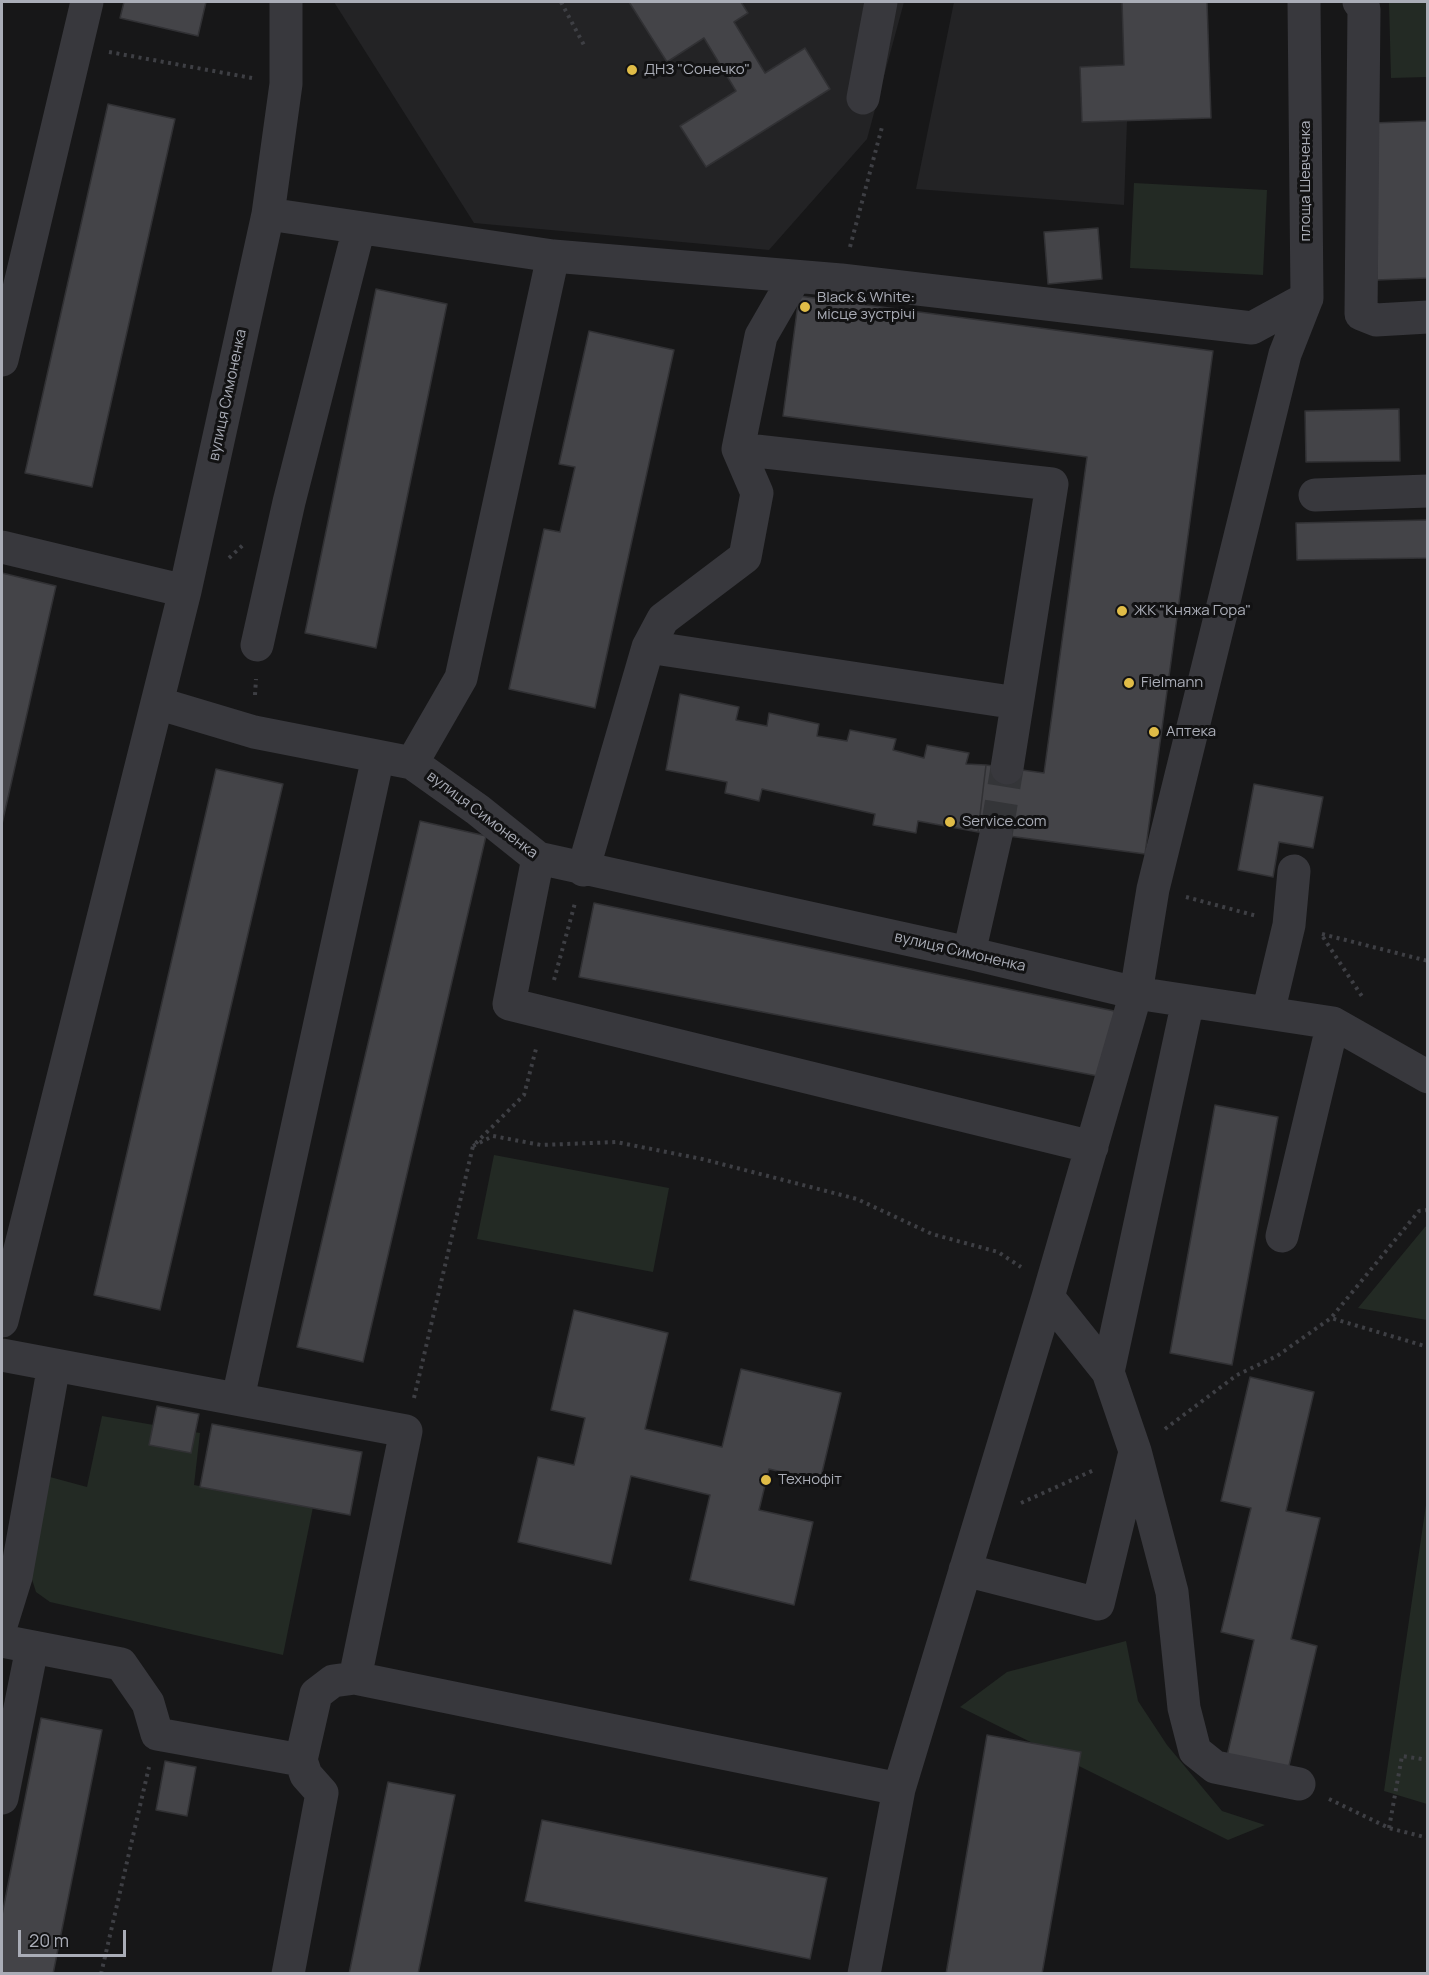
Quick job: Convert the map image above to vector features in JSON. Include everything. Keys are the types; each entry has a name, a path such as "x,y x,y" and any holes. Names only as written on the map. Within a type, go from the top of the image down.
{"street":[{"path":"2,360 87,2"},
{"name":"вулиця Симоненка","path":"286,2 286,84 268,214 185,591 157,703 254,732 412,763 478,810 538,858 583,870 969,953 1136,993 1333,1023 1428,1077"},
{"path":"862,98 881,2"},
{"name":"площа Шевченка","path":"1304,2 1307,298"},
{"path":"1359,2 1364,9 1361,314 1376,320 1428,317"},
{"path":"268,214 553,256 841,280 1252,328 1307,298"},
{"path":"257,645 289,502 359,228"},
{"path":"412,763 461,678 553,256"},
{"path":"583,870 648,647 663,619 744,557 757,493 738,449 761,336 795,277"},
{"path":"864,1974 899,1789 1048,1298 1136,993 1156,877 1285,354 1307,298"},
{"path":"738,449 1052,484 1007,768"},
{"path":"1315,495 1428,491"},
{"path":"2,547 185,591"},
{"path":"648,647 1017,703"},
{"path":"2,1321 157,703"},
{"path":"238,1398 378,757"},
{"path":"969,953 996,835"},
{"path":"538,858 509,1004 1092,1147"},
{"path":"1268,1013 1289,925 1294,871"},
{"path":"1108,1372 1188,1001"},
{"path":"1282,1236 1333,1023"},
{"path":"1048,1298 1108,1372 1135,1450 1172,1592 1184,1708 1195,1751 1215,1767 1299,1784"},
{"path":"2,1355 406,1431 355,1678"},
{"path":"2,1622 16,1577 54,1365"},
{"path":"965,1570 1098,1604 1135,1450"},
{"path":"2,1798 17,1644 121,1665 148,1703 157,1734 301,1760"},
{"path":"288,1974 322,1793 306,1775 301,1760 316,1694 333,1681 355,1678 899,1789"}],"path":[{"path":"561,2 585,47"},
{"path":"76,46 286,84"},
{"path":"841,280 882,124"},
{"path":"228,560 251,538"},
{"path":"254,732 257,645"},
{"path":"406,1431 473,1146 524,1095 583,870"},
{"path":"473,1146 493,1136 541,1145 616,1142 702,1159 857,1198 932,1234 998,1252 1030,1273 1048,1298"},
{"path":"1428,1209 1419,1211 1331,1318 1428,1347"},
{"path":"101,1974 157,1734"},
{"path":"1389,1828 1402,1756 1428,1760"},
{"path":"1299,1784 1389,1828 1428,1838"}],"shaded area":[{"name":"ДНЗ \"Сонечко\"","path":"334,2 904,2 867,139 769,250 474,223"},
{"path":"954,2 1122,2 1124,65 1080,67 1082,122 1127,121 1124,205 916,189"},
{"path":"1389,2 1427,2 1427,77 1391,78"},
{"path":"1134,183 1267,190 1263,275 1130,268"},
{"path":"494,1155 669,1188 653,1272 477,1239"},
{"path":"1427,1226 1427,1320 1358,1308 1425,1227"},
{"path":"102,1416 200,1433 194,1485 313,1507 283,1655 50,1602 36,1592 29,1570 50,1477 87,1487"},
{"path":"1427,1498 1427,1804 1384,1791"},
{"path":"1126,1641 1138,1701 1167,1745 1222,1811 1265,1825 1228,1840 960,1707 1007,1672"}],"building":[{"path":"124,2 206,2 198,36 120,18"},
{"path":"629,2 741,2 748,13 734,22 765,73 805,48 830,89 706,167 680,126 736,91 704,38 667,62"},
{"path":"1122,2 1207,2 1211,118 1082,122 1080,67 1124,65"},
{"path":"108,104 175,119 92,487 25,473"},
{"path":"1428,121 1428,278 1377,280 1372,123"},
{"path":"1098,228 1102,279 1048,284 1044,232"},
{"path":"376,289 447,304 376,648 305,633"},
{"name":"ЖК \"Княжа Гора\"","path":"799,296 1213,351 1145,854 978,832 986,765 1044,773 1087,457 783,416"},
{"path":"589,331 674,350 595,708 509,689 544,529 560,532 575,467 559,464"},
{"path":"1399,409 1400,461 1306,462 1305,411"},
{"path":"1428,520 1428,558 1297,560 1296,523"},
{"path":"2,573 56,586 2,824"},
{"path":"680,694 739,707 736,720 767,726 769,713 819,724 817,736 847,741 850,730 896,739 893,750 924,758 927,745 969,753 966,764 986,765 978,832 918,821 916,833 873,825 875,814 762,789 759,801 725,793 727,782 666,770"},
{"path":"216,769 283,784 160,1310 94,1295"},
{"path":"1254,784 1323,797 1313,848 1279,842 1273,877 1238,870"},
{"path":"420,821 486,836 363,1362 297,1347"},
{"path":"594,903 1119,1012 1103,1077 579,977"},
{"path":"1215,1105 1278,1117 1232,1365 1170,1353"},
{"path":"574,1310 668,1333 645,1429 722,1447 741,1369 841,1393 820,1481 769,1469 759,1510 813,1522 794,1605 690,1580 710,1495 631,1476 611,1564 518,1542 538,1457 574,1465 585,1418 551,1410"},
{"path":"1250,1377 1314,1392 1286,1511 1320,1518 1291,1639 1317,1646 1288,1770 1227,1756 1254,1640 1221,1632 1251,1508 1221,1501"},
{"path":"157,1406 199,1414 191,1453 149,1445"},
{"path":"212,1424 362,1452 350,1515 200,1487"},
{"path":"41,1718 102,1730 53,1974 2,1974 2,1915"},
{"path":"987,1735 1081,1752 1042,1974 946,1974"},
{"path":"165,1761 196,1767 187,1816 156,1810"},
{"path":"388,1782 455,1795 418,1974 349,1974"},
{"path":"542,1820 827,1878 810,1959 525,1901"}],"tunnel":[{"path":"996,835 1007,768"}],"place":[{"name":"ДНЗ \"Сонечко\"","path":"632,70"},
{"name":"Black & White: місце зустрічі","path":"805,307"},
{"name":"ЖК \"Княжа Гора\"","path":"1122,611"},
{"name":"Fielmann","path":"1129,683"},
{"name":"Аптека","path":"1154,732"},
{"name":"Service.com","path":"950,822"},
{"name":"Технофіт","path":"766,1480"}]}
